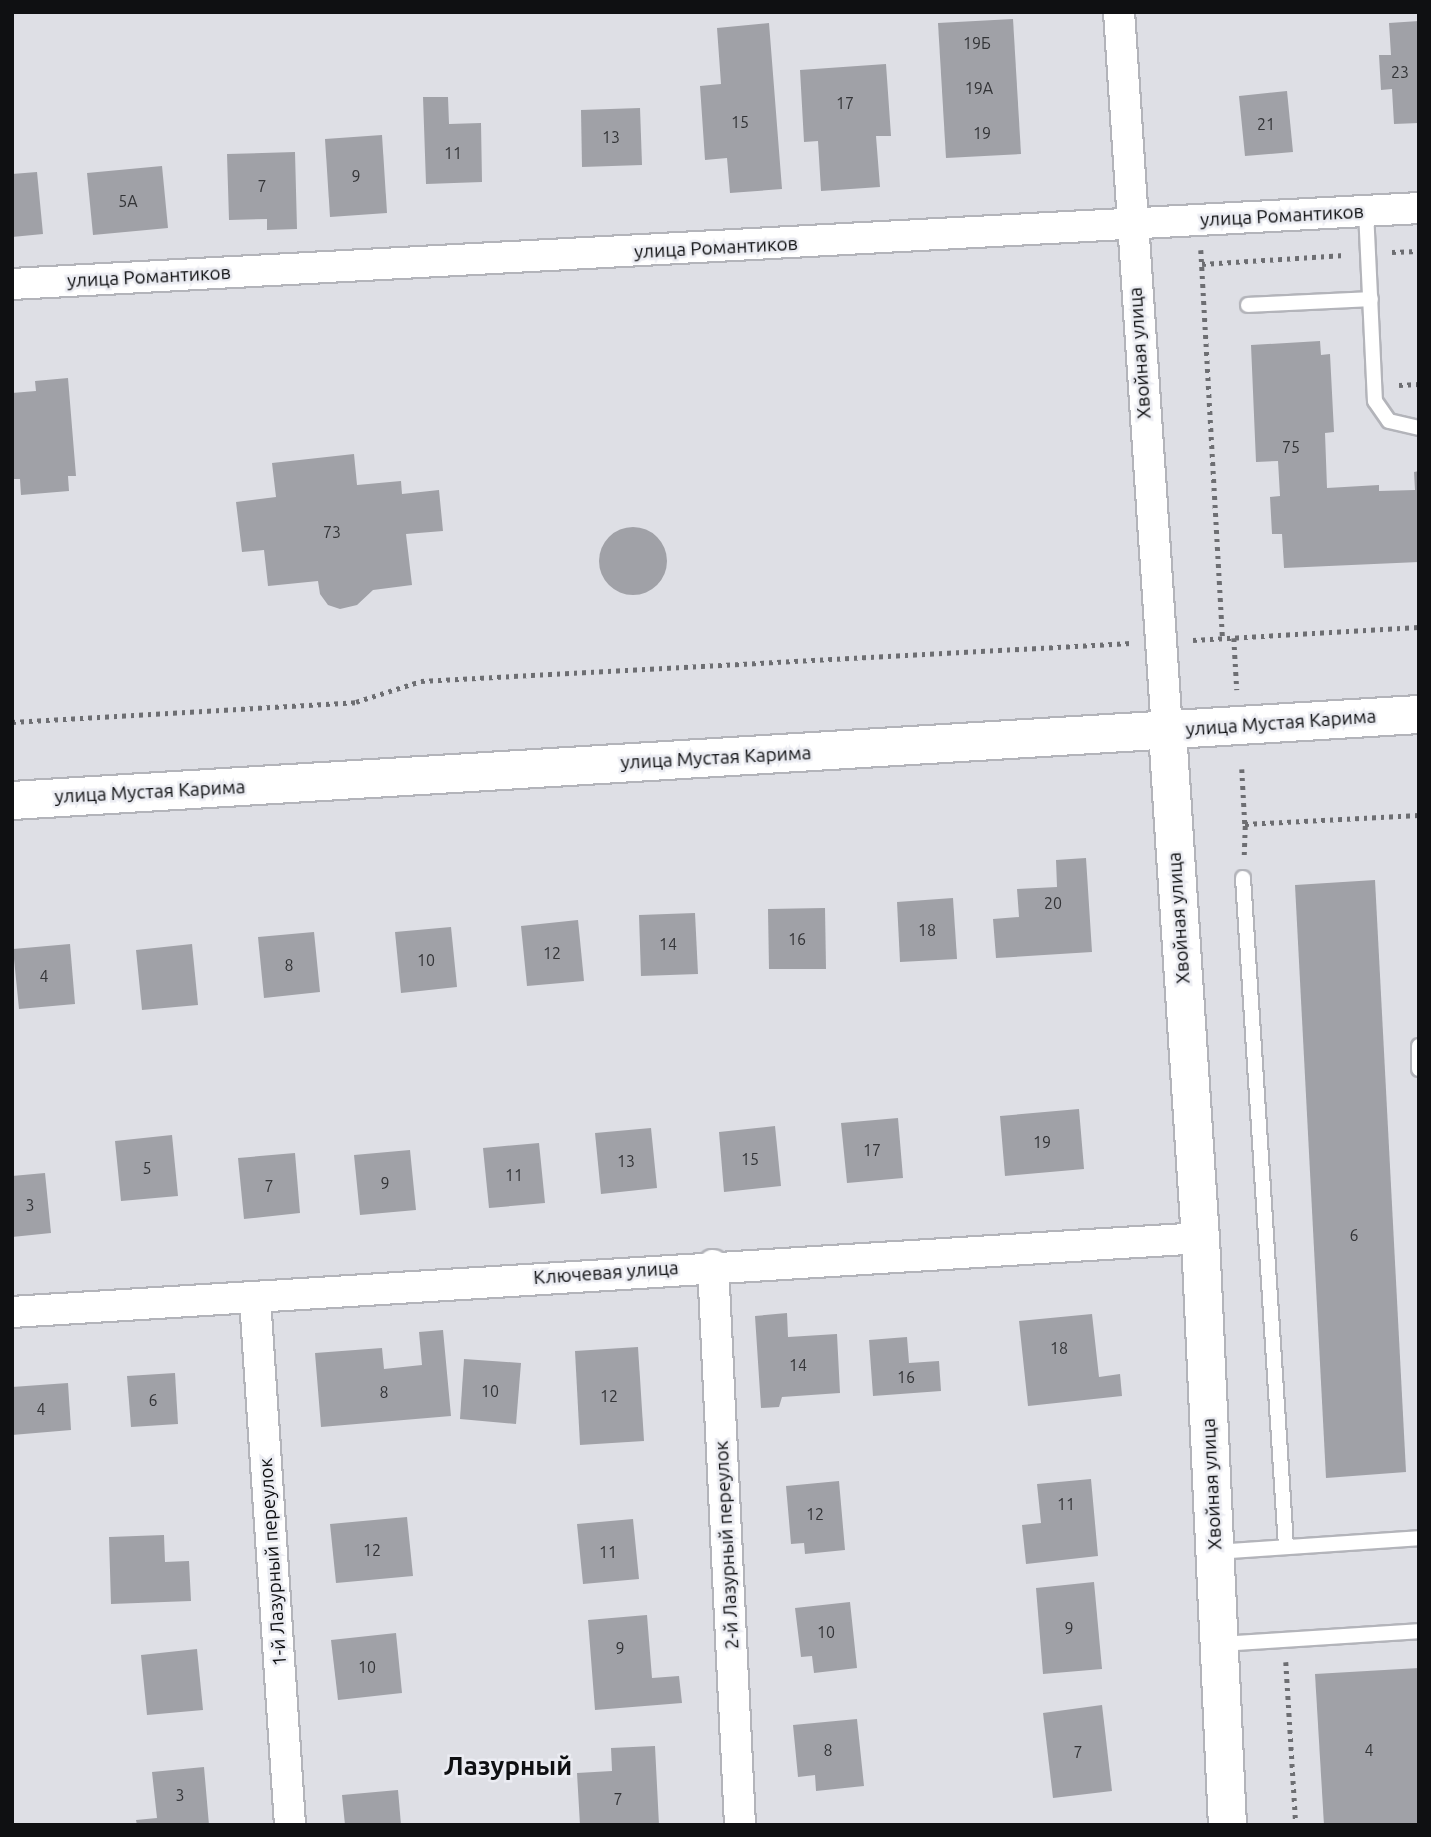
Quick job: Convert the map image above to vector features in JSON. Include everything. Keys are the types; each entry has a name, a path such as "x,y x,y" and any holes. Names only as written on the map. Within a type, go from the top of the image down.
{"street":[{"name":"Хвойная улица","path":"1119,12 1130,225 1161,642 1200,1238 1227,1825"},
{"name":"улица Романтиков","path":"12,284 1419,208"},
{"name":"улица Мустая Карима","path":"12,800 1419,714"},
{"name":"Ключевая улица","path":"12,1312 255,1299 713,1265 1200,1238"},
{"name":"2-й Лазурный переулок","path":"713,1265 740,1825"},
{"name":"1-й Лазурный переулок","path":"255,1299 290,1825"}],"lane":[{"path":"1366,211 1375,401 1389,421 1419,428"},
{"path":"1248,305 1371,299"},
{"path":"1243,878 1286,1547"},
{"path":"1419,1046 1419,1069"},
{"path":"1215,1552 1419,1538"},
{"path":"1220,1644 1419,1631"}],"path":[{"path":"1199,221 1223,638"},
{"path":"1202,264 1419,251"},
{"path":"12,722 356,702 421,681 1419,627"},
{"path":"1234,638 1237,691"},
{"path":"1242,769 1245,824 1243,878"},
{"path":"1245,824 1419,815"},
{"path":"1285,1640 1296,1825"}],"building":[{"path":"1013,19 1021,154 946,158 938,23"},
{"path":"1419,21 1419,123 1394,124 1392,89 1381,90 1379,55 1391,55 1389,23"},
{"path":"769,23 782,189 730,193 727,158 705,160 700,86 721,84 717,28"},
{"path":"886,64 891,136 876,136 880,187 821,191 818,141 804,142 800,70"},
{"path":"1287,91 1293,152 1245,156 1239,96"},
{"path":"423,97 448,97 449,124 481,123 482,182 426,184"},
{"path":"640,108 642,165 582,167 581,110"},
{"path":"382,135 387,213 330,217 325,139"},
{"path":"295,152 297,229 267,230 267,219 229,220 227,154"},
{"path":"162,166 168,228 93,235 87,173"},
{"path":"37,172 43,234 12,237 12,174"},
{"path":"1320,341 1321,355 1330,354 1334,432 1325,433 1327,488 1379,485 1379,491 1415,490 1414,472 1419,471 1419,562 1284,568 1282,534 1272,534 1270,497 1280,496 1278,461 1256,462 1251,345"},
{"path":"68,378 76,476 68,476 69,491 21,495 20,479 12,479 12,393 36,391 35,381"},
{"path":"354,454 357,485 401,481 402,494 439,490 443,531 406,534 412,585 373,590 357,605 340,609 328,605 320,594 318,581 268,586 264,550 242,552 236,502 276,497 272,463"},
{"path":"633,527 646,530 657,537 664,548 667,561 664,574 657,585 646,592 633,595 620,592 609,585 602,574 599,561 602,548 609,537 620,530"},
{"path":"1086,858 1092,952 996,958 993,919 1019,917 1017,889 1057,887 1056,860"},
{"path":"1375,880 1406,1472 1326,1478 1295,885"},
{"path":"953,898 957,959 900,962 897,902"},
{"path":"825,908 826,969 769,969 768,909"},
{"path":"695,913 698,974 641,976 639,915"},
{"path":"578,920 584,981 527,986 521,926"},
{"path":"451,927 457,987 401,993 395,932"},
{"path":"314,932 320,992 264,998 258,937"},
{"path":"70,944 75,1004 19,1009 13,949"},
{"path":"192,944 198,1005 142,1010 136,950"},
{"path":"1079,1109 1084,1169 1005,1176 1000,1116"},
{"path":"898,1118 903,1178 847,1183 841,1123"},
{"path":"775,1126 781,1186 724,1192 719,1132"},
{"path":"651,1128 657,1188 601,1194 595,1133"},
{"path":"172,1135 178,1196 121,1201 115,1141"},
{"path":"539,1143 545,1203 489,1208 483,1148"},
{"path":"410,1150 416,1210 360,1215 354,1155"},
{"path":"295,1153 300,1213 244,1219 238,1158"},
{"path":"45,1173 51,1233 12,1237 12,1176"},
{"path":"787,1313 788,1337 837,1334 840,1393 782,1397 779,1407 761,1408 755,1316"},
{"path":"1092,1314 1099,1377 1120,1374 1122,1396 1028,1406 1019,1321"},
{"path":"443,1330 451,1416 321,1427 315,1353 382,1348 384,1369 422,1365 419,1332"},
{"path":"907,1337 909,1363 939,1361 941,1391 873,1396 869,1340"},
{"path":"638,1347 644,1441 580,1445 575,1351"},
{"path":"464,1359 521,1363 516,1424 460,1419"},
{"path":"175,1373 178,1424 131,1427 127,1376"},
{"path":"68,1383 71,1430 12,1435 12,1387"},
{"path":"1091,1479 1098,1556 1026,1564 1022,1525 1041,1523 1037,1484"},
{"path":"839,1481 845,1550 805,1554 804,1543 791,1544 786,1486"},
{"path":"407,1517 413,1576 336,1583 330,1524"},
{"path":"633,1519 639,1579 583,1584 577,1524"},
{"path":"164,1535 165,1562 189,1561 191,1601 111,1604 109,1537"},
{"path":"1094,1582 1102,1669 1043,1674 1036,1588"},
{"path":"850,1602 857,1668 814,1673 812,1656 801,1657 795,1608"},
{"path":"647,1615 652,1678 679,1676 682,1703 595,1710 588,1620"},
{"path":"396,1633 402,1693 338,1700 331,1640"},
{"path":"197,1649 203,1710 147,1715 141,1655"},
{"path":"1419,1668 1419,1825 1324,1825 1315,1674"},
{"path":"1102,1705 1112,1791 1053,1798 1043,1713"},
{"path":"857,1719 864,1786 816,1791 815,1775 798,1777 793,1725"},
{"path":"655,1746 659,1825 580,1825 577,1773 612,1771 611,1748"},
{"path":"204,1767 209,1825 137,1825 136,1820 157,1818 152,1772"},
{"path":"398,1790 401,1825 345,1825 342,1795"}],"district":[{"name":"Лазурный","path":"508,1766"}]}
